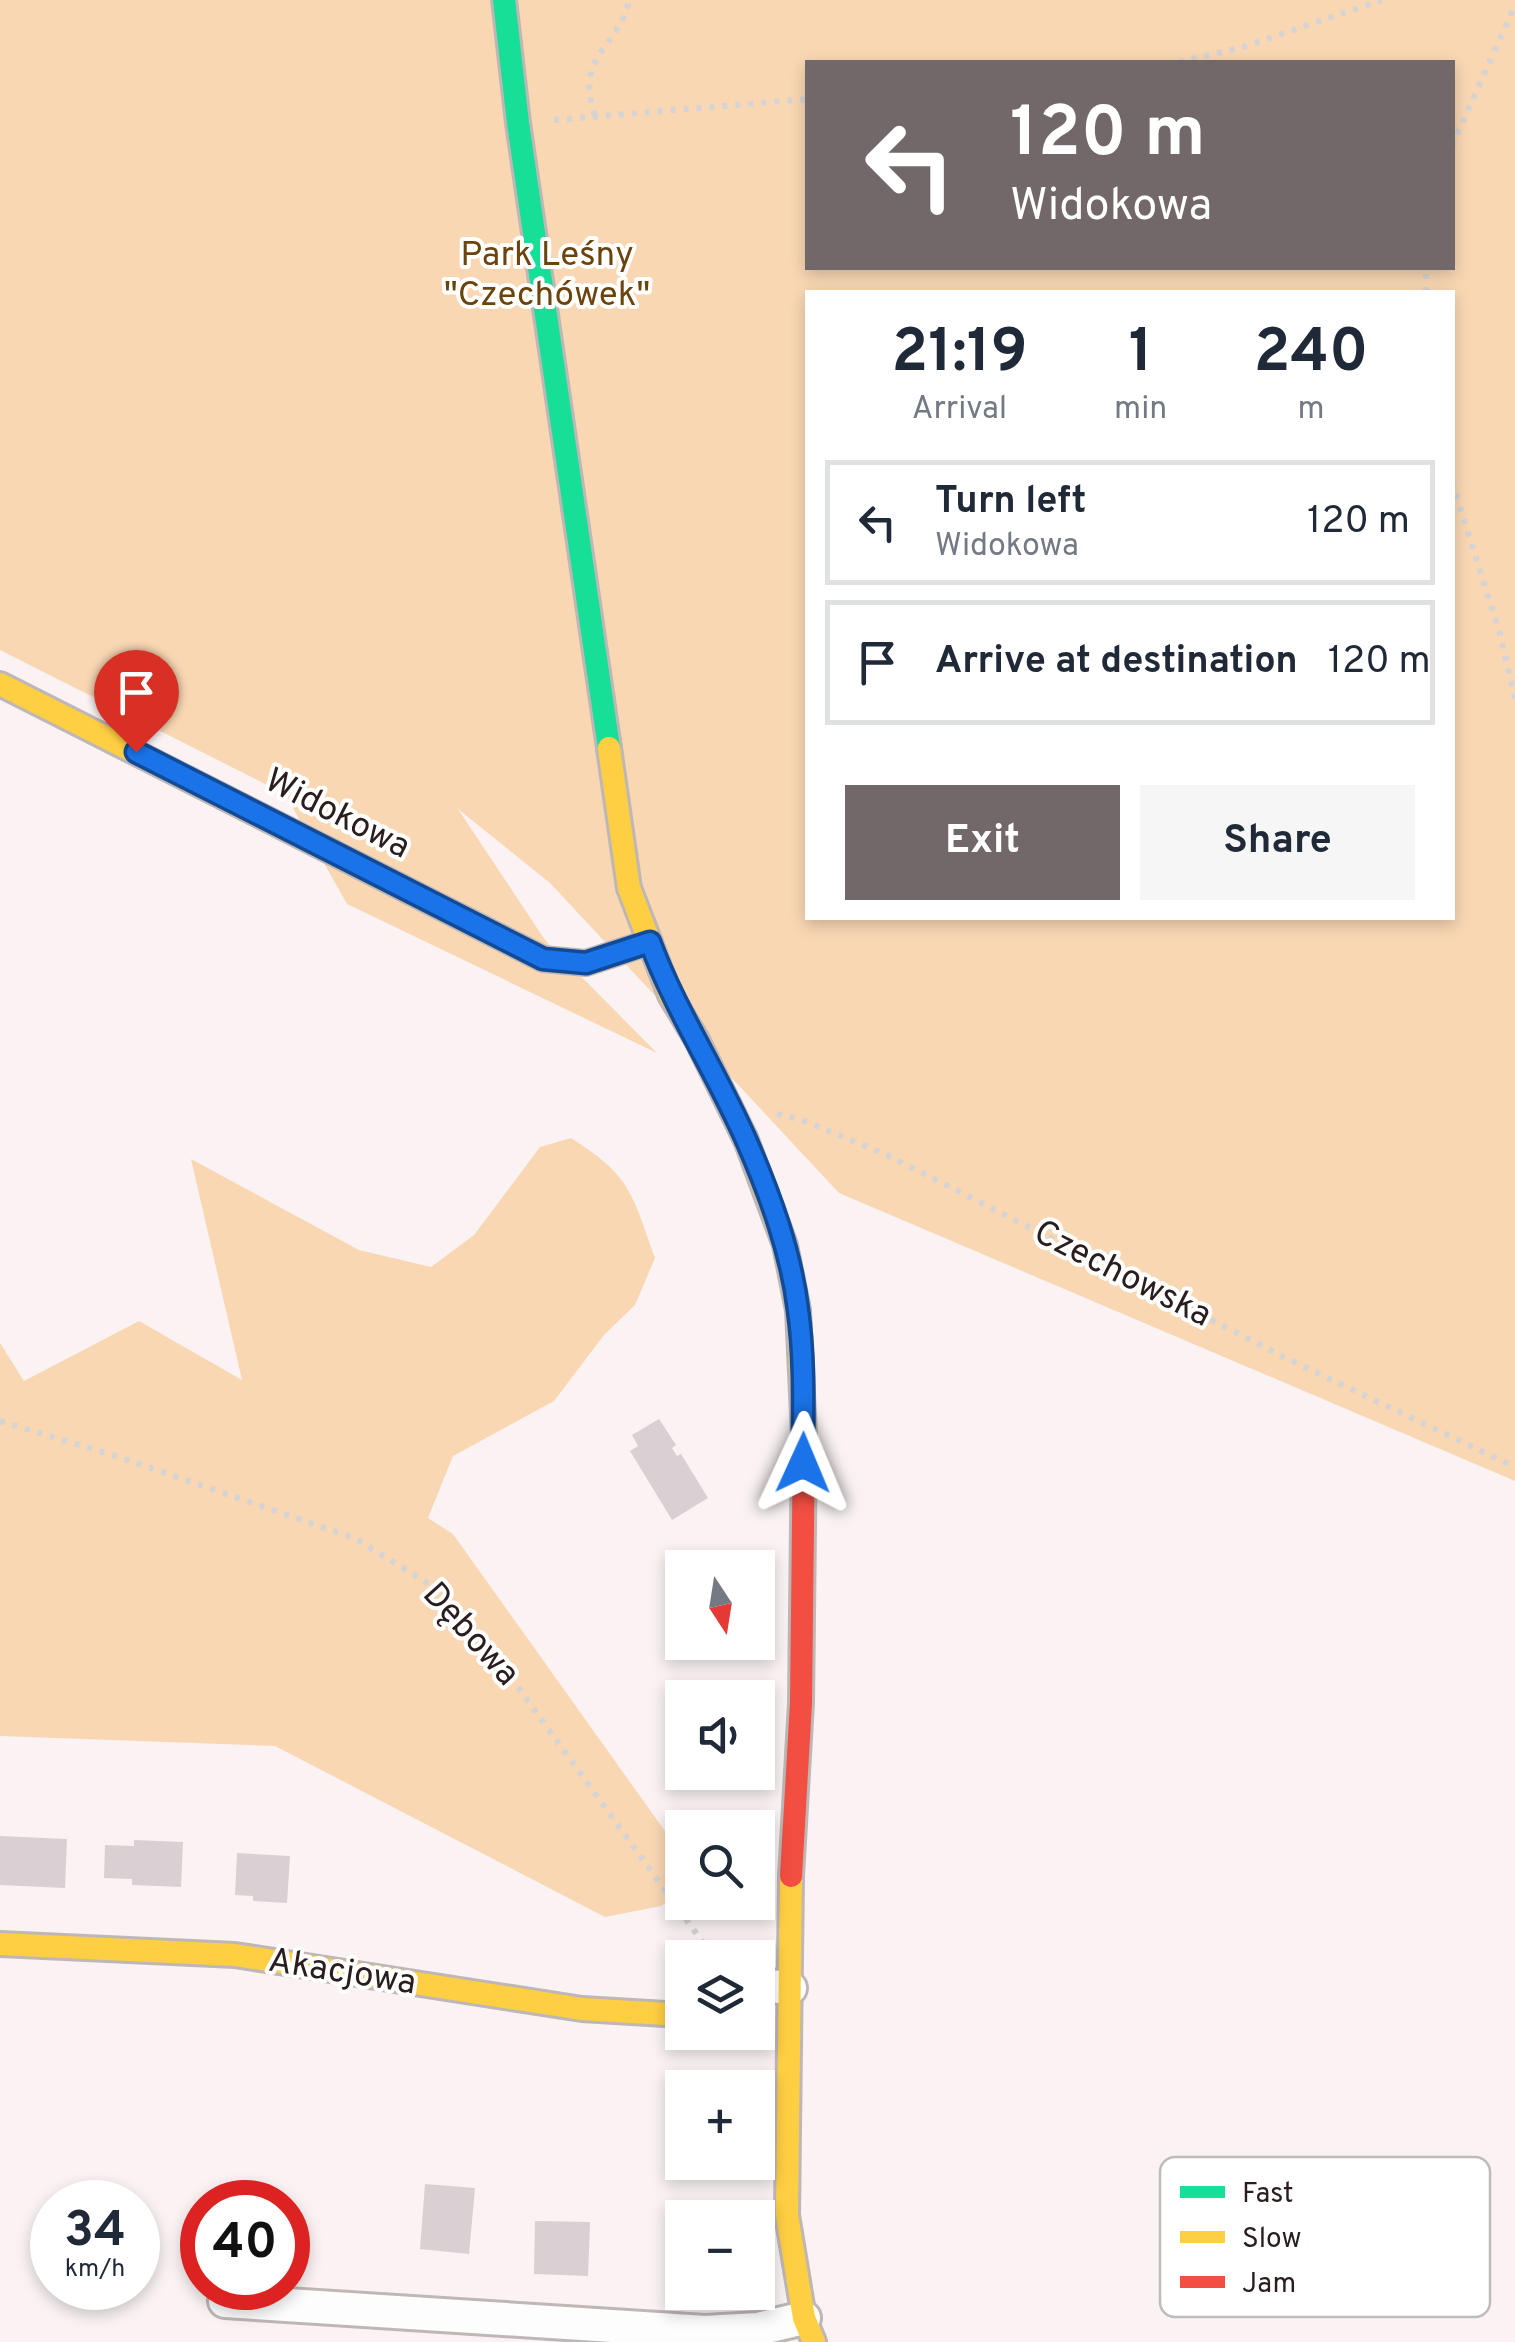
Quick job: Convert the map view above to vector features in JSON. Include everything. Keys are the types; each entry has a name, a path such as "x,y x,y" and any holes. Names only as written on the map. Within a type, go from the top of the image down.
{"street":[{"path":"504,0 518,123 629,888 670,996 697,1040 746,1140 785,1245 798,1310 804,1398 801,1703 790,1881 775,1980"},
{"name":"Widokowa","path":"0,684 543,959 586,963 650,942"},
{"name":"Akacjowa","path":"0,1944 235,1955 582,2009 665,2013"},
{"path":"310,2306 706,2332 809,2330 786,2215 775,2006"}],"path":[{"path":"595,115 587,91 596,55 626,16 629,0"},
{"path":"1188,60 1243,48 1382,0"},
{"path":"1455,139 1515,4"},
{"path":"518,123 805,100"},
{"path":"1455,492 1500,634 1515,699"},
{"name":"Czechowska","path":"772,1113 802,1120 887,1154 1292,1362 1515,1467"},
{"name":"Dębowa","path":"0,1421 116,1456 354,1538 439,1590 494,1654 701,1940"}],"green space":[{"name":"Park Leśny \"Czechówek\"","path":"0,0 1515,0 1515,1481 839,1193 550,883 458,809 545,940 657,1053 347,904 285,794 0,650"},
{"path":"571,1138 606,1164 634,1201 655,1258 635,1305 604,1335 554,1401 453,1456 428,1518 453,1534 665,1831 665,1903 605,1917 275,1746 0,1736 0,1343 24,1381 139,1321 242,1380 191,1159 359,1250 431,1267 474,1235 540,1147"}],"building":[{"path":"659,1419 676,1445 672,1448 677,1456 681,1454 708,1498 672,1520 630,1451 638,1446 632,1435"},
{"path":"0,1836 67,1839 65,1888 0,1885"},
{"path":"134,1840 183,1842 181,1887 132,1885 132,1879 104,1878 105,1845 134,1846"},
{"path":"237,1853 290,1856 287,1903 253,1901 253,1896 235,1895"},
{"path":"425,2184 475,2188 469,2254 420,2249"},
{"path":"535,2221 590,2222 588,2276 534,2274"}],"traffic: fast":[{"path":"504,0 518,123 609,748"}],"traffic: slow":[{"path":"0,684 543,959 586,963 650,942"},
{"path":"609,748 629,888 670,995 697,1040 746,1140 785,1245 798,1310 804,1436"},
{"path":"791,1876 787,2215 804,2318 814,2342"},
{"path":"0,1944 235,1955 582,2009 665,2014"}],"traffic: jam":[{"path":"791,1876 801,1703 804,1436"}],"route":[{"path":"136,752 543,959 586,963 650,942 670,996 697,1040 746,1140 785,1245 798,1310 804,1398 803,1463"}]}
